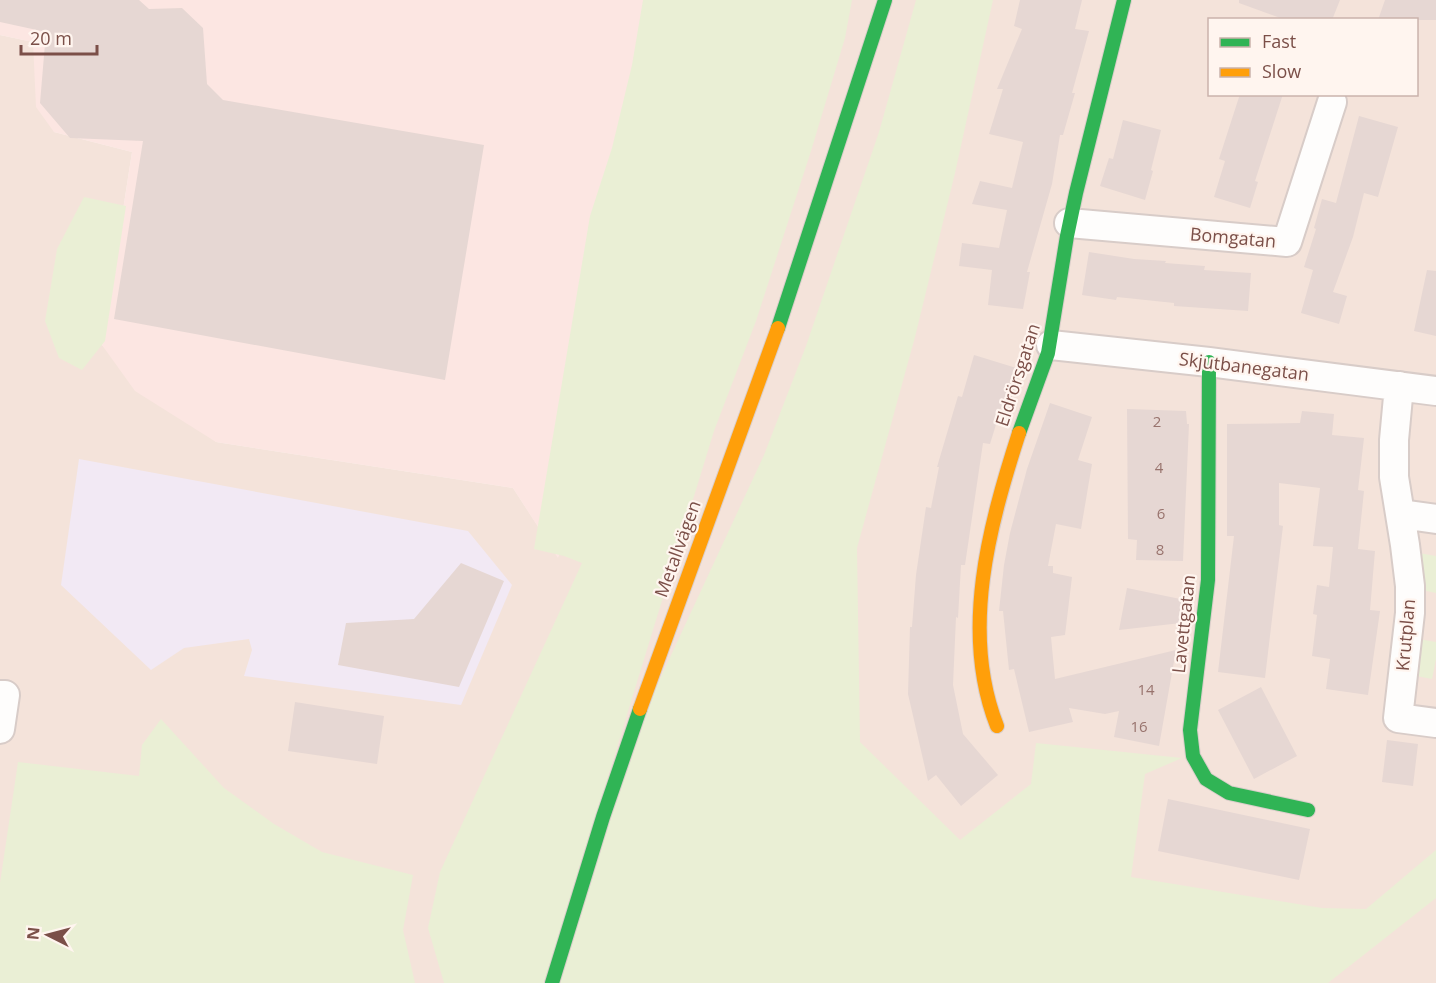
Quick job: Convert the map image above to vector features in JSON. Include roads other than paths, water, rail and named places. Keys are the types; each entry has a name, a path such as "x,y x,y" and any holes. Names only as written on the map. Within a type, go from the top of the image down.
{"street":[{"name":"Metallvägen","path":"552,983 601,821 778,329 885,0"},
{"name":"Eldrörsgatan","path":"997,726 987,697 980,654 980,608 988,555 1003,485 1019,432 1051,345 1069,223 1124,0"},
{"name":"Metallvägen","path":"843,129 867,12"},
{"name":"Bomgatan","path":"1069,223 1287,242 1332,102"},
{"name":"Skjutbanegatan","path":"1051,345 1209,362 1436,391"},
{"name":"Lavettgatan","path":"1209,362 1208,580 1190,730 1193,756 1206,778 1229,793 1308,810"},
{"name":"Krutplan","path":"1399,386 1394,440 1394,477 1410,586 1410,613 1398,718 1436,723"},
{"path":"1401,514 1436,519"},
{"path":"0,729 2,695"}]}
